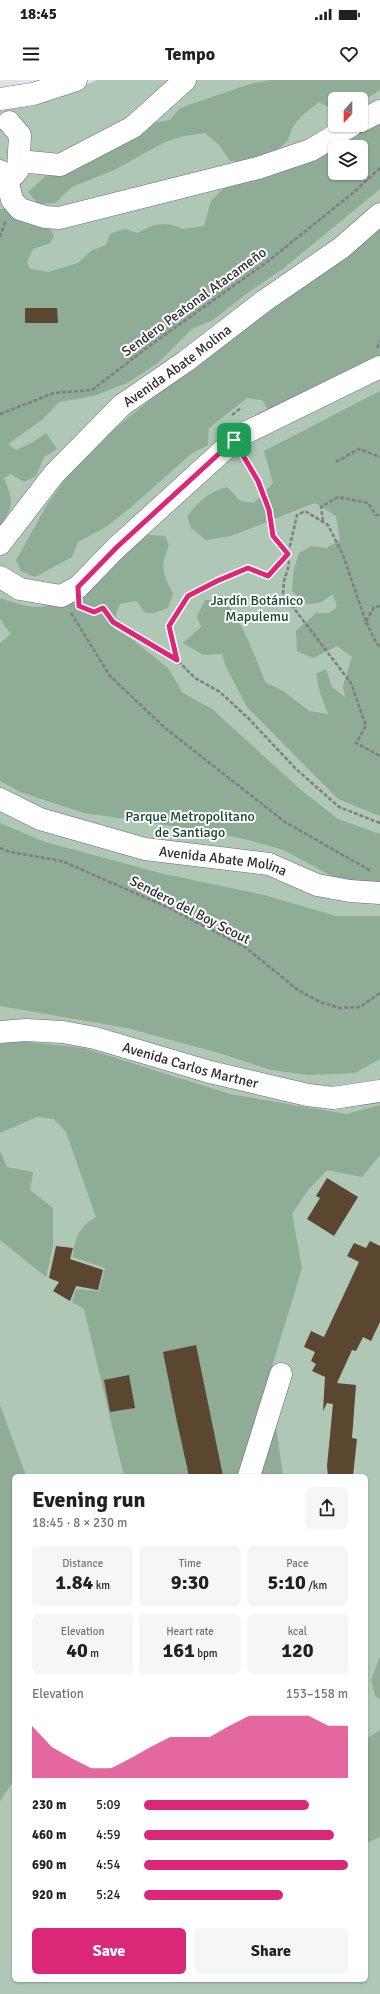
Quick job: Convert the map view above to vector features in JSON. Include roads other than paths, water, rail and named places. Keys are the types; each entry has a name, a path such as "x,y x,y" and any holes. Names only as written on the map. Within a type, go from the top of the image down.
{"street":[{"path":"76,80 54,89 4,93 4,128 20,135 7,175 12,200 20,209 45,217 59,218 258,168 311,150 341,132"},
{"path":"7,175 60,165 133,127 185,80"},
{"path":"368,117 380,111"},
{"name":"Avenida Abate Molina","path":"0,544 54,474 122,405 186,360 264,301 341,248 380,214"},
{"path":"0,576 20,589 69,591 234,440 380,367"},
{"name":"Avenida Abate Molina","path":"0,799 40,819 145,849 269,864 317,885 350,892 377,883"},
{"name":"Avenida Carlos Martner","path":"0,1032 26,1030 63,1032 95,1038 210,1072 308,1095 333,1098 380,1091"},
{"path":"250,1474 281,1374"}],"park label":[{"name":"Jardín Botánico Mapulemu","path":"257,608"},
{"name":"Parque Metropolitano de Santiago","path":"190,824"}]}
